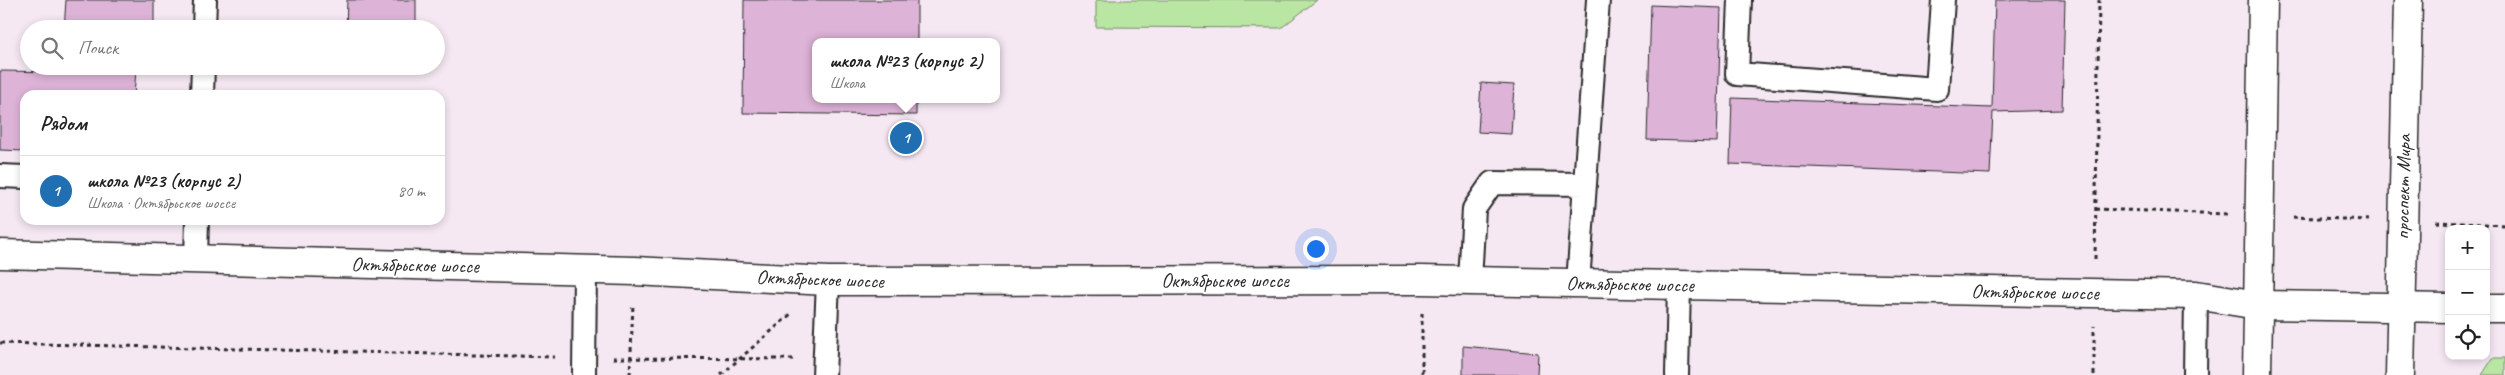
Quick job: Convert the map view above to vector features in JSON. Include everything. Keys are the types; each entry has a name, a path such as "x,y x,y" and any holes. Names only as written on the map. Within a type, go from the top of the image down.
{"street":[{"path":"2257,375 2263,0"},
{"name":"проспект Мира","path":"2400,375 2408,0"},
{"name":"Октябрьское шоссе","path":"0,254 635,271 828,281 1421,280 2196,295 2258,305 2401,309 2445,308"},
{"path":"2490,308 2505,308"}],"lane":[{"path":"204,20 205,0"},
{"path":"1740,0 1737,74 1937,89 1943,0"},
{"path":"1578,283 1595,3"},
{"path":"202,90 203,75"},
{"path":"0,176 20,177"},
{"path":"1470,281 1474,208 1492,183 1585,184"},
{"path":"196,260 197,225"},
{"path":"584,366 585,270"},
{"path":"825,369 828,281"},
{"path":"1677,375 1680,285"},
{"path":"2195,375 2196,295"}],"path":[{"path":"2094,375 2099,0"},
{"path":"2096,209 2505,225"},
{"path":"630,375 635,271"},
{"path":"1421,280 1422,375"},
{"path":"721,375 828,281"},
{"path":"0,342 584,366 631,359 801,359 825,369"}],"green space":[{"path":"1096,0 1317,0 1281,28 1096,27"},
{"path":"2493,358 2505,358 2505,375 2482,375"}],"building":[{"path":"66,0 154,0 154,20 65,20"},
{"path":"347,0 416,0 416,20 346,20"},
{"path":"744,0 917,0 917,38 812,38 812,103 916,103 916,115 743,113"},
{"path":"1995,0 2065,0 2062,110 1993,112 1990,174 1730,164 1732,98 1992,108"},
{"path":"1651,5 1721,8 1717,142 1647,140"},
{"path":"0,71 20,71 20,75 136,75 134,90 20,90 20,151 0,150"},
{"path":"1481,83 1514,85 1511,134 1478,132"},
{"path":"1463,346 1538,353 1537,375 1463,375"}],"place":[{"name":"школа №23 (корпус 2)","path":"906,138"}]}
